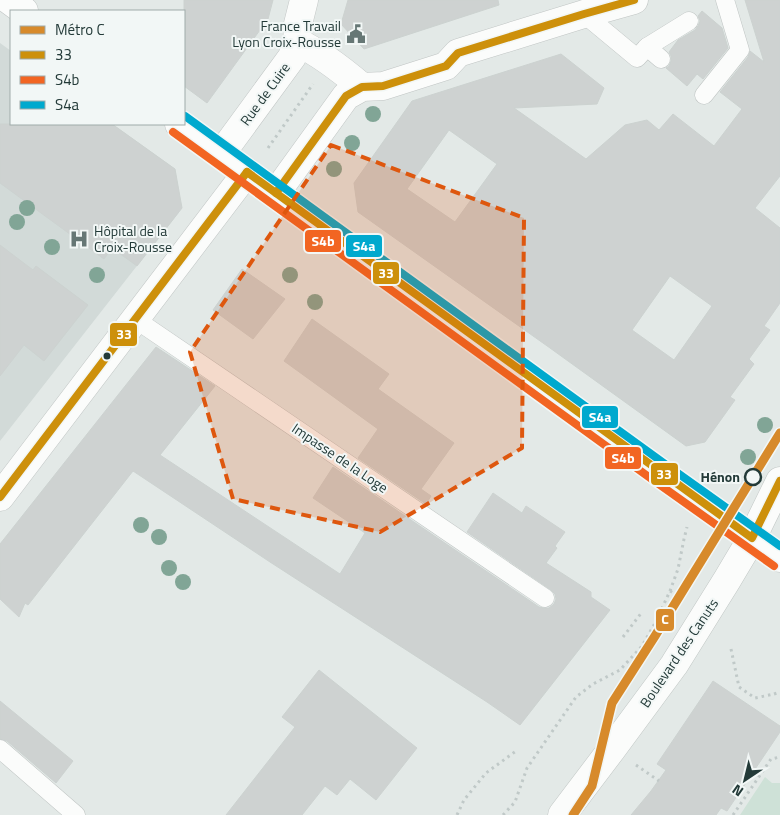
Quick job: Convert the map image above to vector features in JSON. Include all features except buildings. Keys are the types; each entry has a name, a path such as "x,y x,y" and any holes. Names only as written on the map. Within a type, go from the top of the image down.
{"street":[{"path":"9,0 23,10"},
{"name":"Rue de Cuire","path":"221,154 292,57 297,42 298,24 304,0"},
{"path":"276,193 346,96 362,87 383,86 446,66 458,53 634,0"},
{"path":"297,42 347,74 362,87"},
{"path":"180,125 780,558"},
{"path":"0,497 247,172"},
{"name":"Boulevard des Canuts","path":"562,815 674,665 752,538 780,481"}],"lane":[{"path":"704,95 740,50 725,0"},
{"path":"584,14 642,53 661,58"},
{"path":"642,53 689,21"},
{"name":"Impasse de la Loge","path":"135,319 545,598"},
{"path":"0,749 76,815"}],"path":[{"path":"268,148 314,84"},
{"path":"260,142 274,152"},
{"path":"503,815 515,802 527,768 576,698 593,684 620,670 642,646 670,591 678,569 688,523 700,501"},
{"path":"623,637 642,612"},
{"path":"731,649 739,687 755,698 780,692"},
{"path":"457,815 464,800 486,773 516,750"},
{"path":"733,815 771,759 780,757"}],"highlighted area":[{"path":"331,145 524,218 522,448 380,532 233,499 190,352"}],"shaded area":[{"name":"Hôpital de la Croix-Rousse","path":"0,43 10,50 10,125 113,125 175,169 180,198 173,208 179,212 0,441"}],"green space":[{"path":"765,777 772,783 780,783 780,815 740,815"}],"metro line":[{"name":"C","path":"573,815 592,786 612,703 780,433"}],"transit line":[{"name":"33","path":"276,193 346,96 362,87 383,86 446,66 458,53 634,0"},
{"name":"S4a","path":"185,116 780,546"},
{"name":"S4b","path":"173,132 774,566"},
{"name":"33","path":"247,172 752,538 780,481"},
{"name":"33","path":"0,497 247,172"}],"place":[{"name":"France Travail Lyon Croix-Rousse","path":"356,34"},
{"name":"Hôpital de la Croix-Rousse","path":"79,239"},
{"name":"Hénon","path":"753,477"}]}
